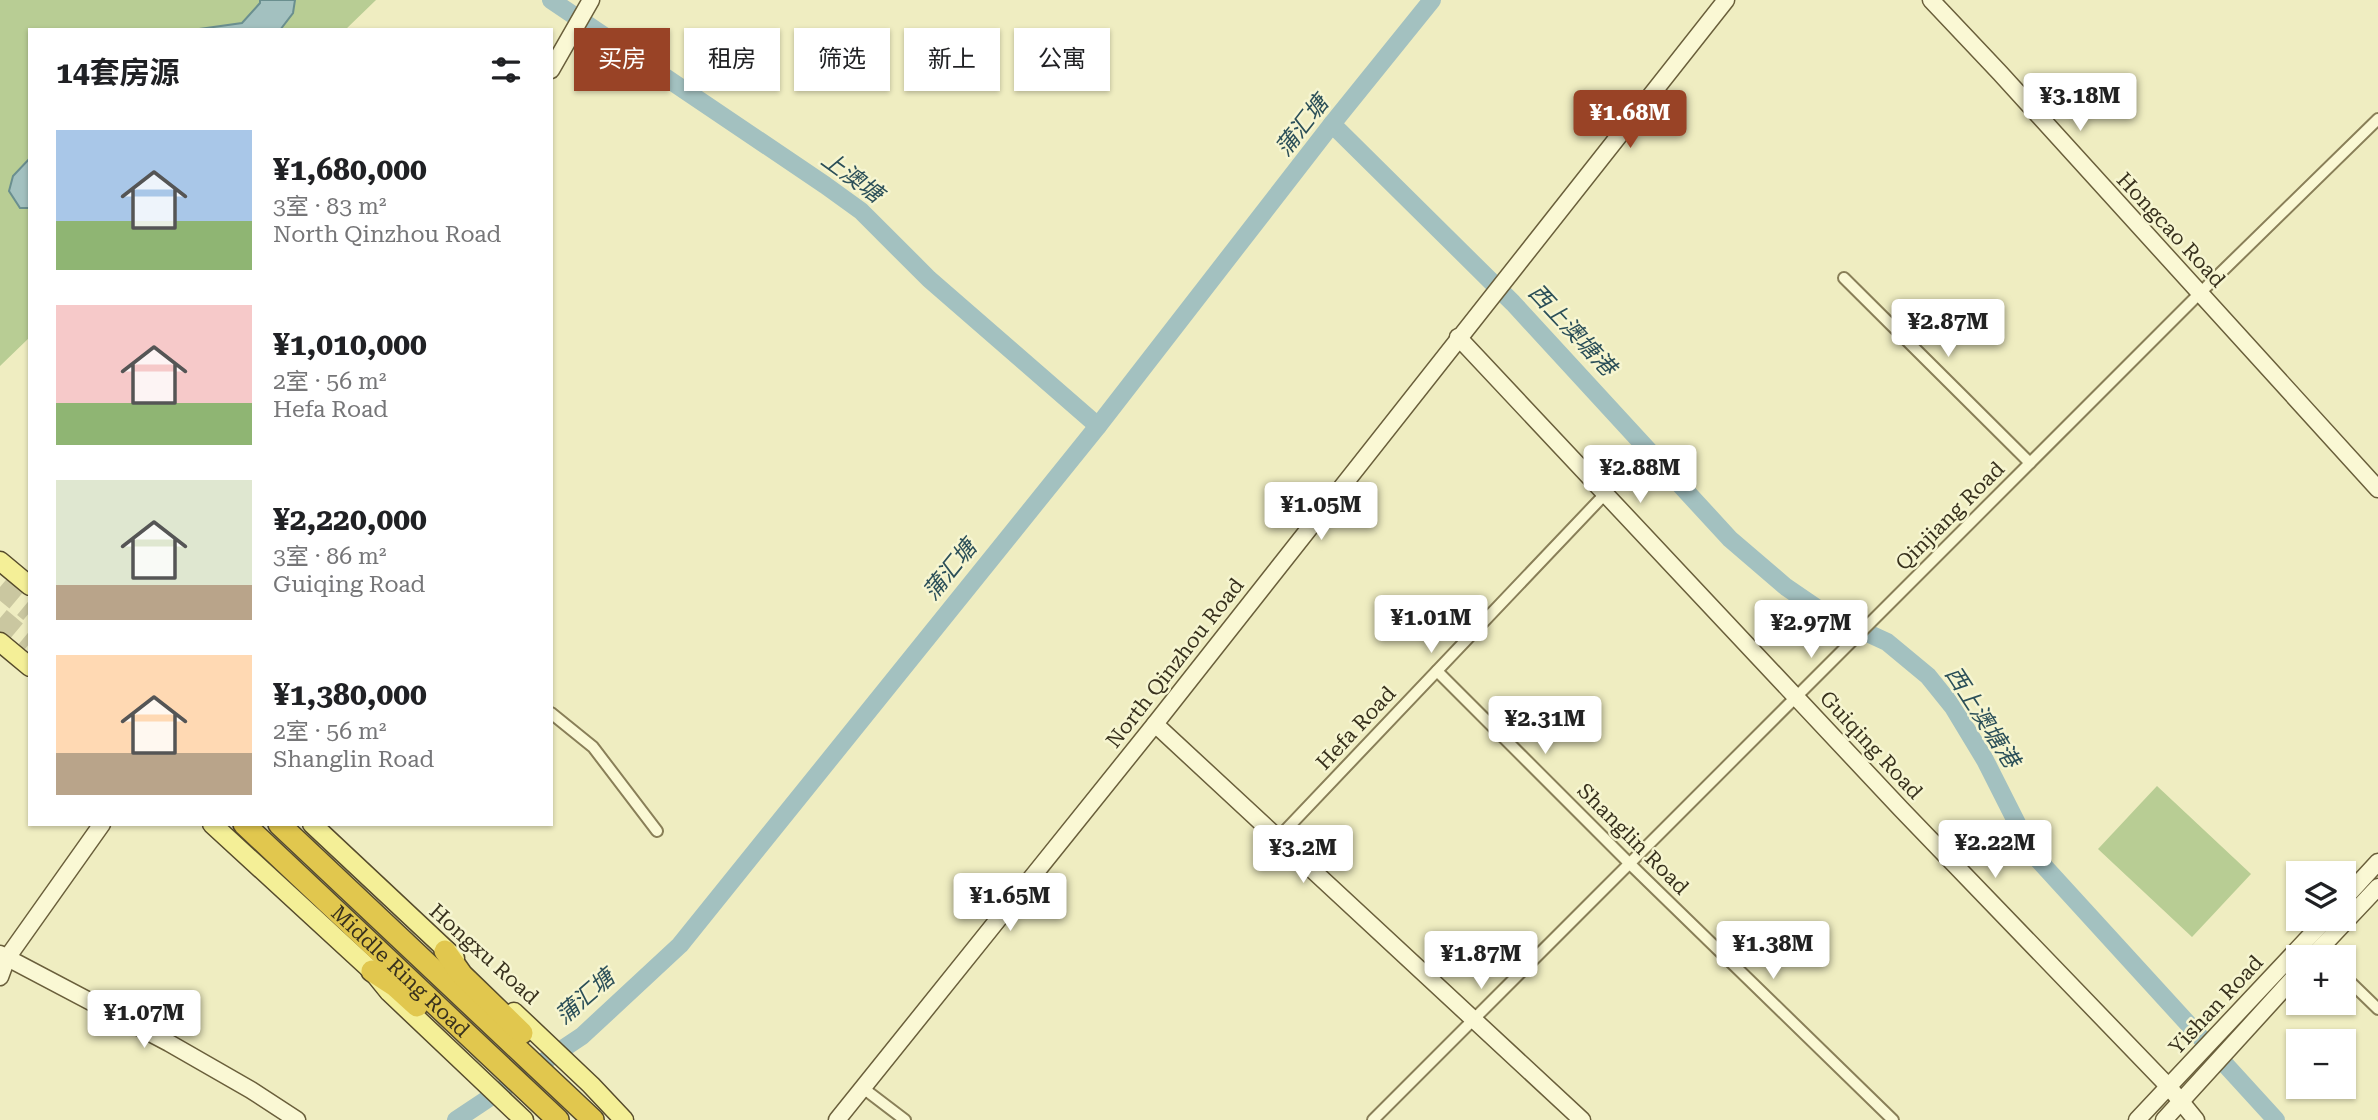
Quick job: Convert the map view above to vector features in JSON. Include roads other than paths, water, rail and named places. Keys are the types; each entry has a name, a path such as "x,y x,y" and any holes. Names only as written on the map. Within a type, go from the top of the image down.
{"highway":[{"name":"Middle Ring Road","path":"246,826 530,1114 558,1120"},
{"name":"Middle Ring Road","path":"281,826 524,1037 569,1080 593,1120"},
{"path":"445,951 462,975 524,1037"},
{"path":"372,971 395,986 484,1067"},
{"path":"569,1080 603,1120"}],"main road":[{"path":"0,561 28,584"},
{"path":"0,642 28,665"},
{"path":"214,826 372,971"},
{"name":"Hongxu Road","path":"314,826 445,951"},
{"path":"569,1080 624,1120"}],"street":[{"path":"553,67 591,0"},
{"name":"North Qinzhou Road","path":"837,1120 1155,724 1458,337 1727,0"},
{"name":"Hongcao Road","path":"1931,0 2378,489"},
{"name":"Qinjiang Road","path":"1373,1120 2200,293 2378,119"},
{"path":"1844,278 2030,463"},
{"name":"Guiqing Road","path":"1458,337 1796,697 2169,1087 2196,1120"},
{"name":"Hefa Road","path":"1279,838 1605,494"},
{"name":"Shanglin Road","path":"1437,671 1630,864 1893,1120"},
{"path":"553,715 593,747 657,831"},
{"path":"1155,724 1582,1120"},
{"path":"0,977 3,956 100,826"},
{"path":"2356,886 2378,862"},
{"name":"Yishan Road","path":"2322,945 2378,887"},
{"path":"3,956 169,1043 297,1120"},
{"name":"Yishan Road","path":"2137,1120 2219,1032 2286,976"},
{"name":"Yishan Road","path":"2164,1120 2286,986"},
{"path":"2356,988 2378,1009"},
{"path":"863,1088 905,1120"}],"water":[{"path":"260,0 295,0 293,13 282,28 206,28 242,23"},
{"path":"28,160 28,208 20,208 9,191 13,176"}],"waterway":[{"name":"上澳塘","path":"551,0 861,211 929,279 1098,426"},
{"name":"蒲汇塘","path":"456,1120 582,1036 680,945 1098,426 1332,124 1432,0"},
{"name":"西上澳塘港","path":"1332,124 1513,303 1730,539 1786,587 1824,613 1887,642 1928,676 1953,707 1985,760 2032,853 2276,1120"}],"tunnel":[{"path":"0,587 28,610"},
{"path":"0,618 28,641"}]}
